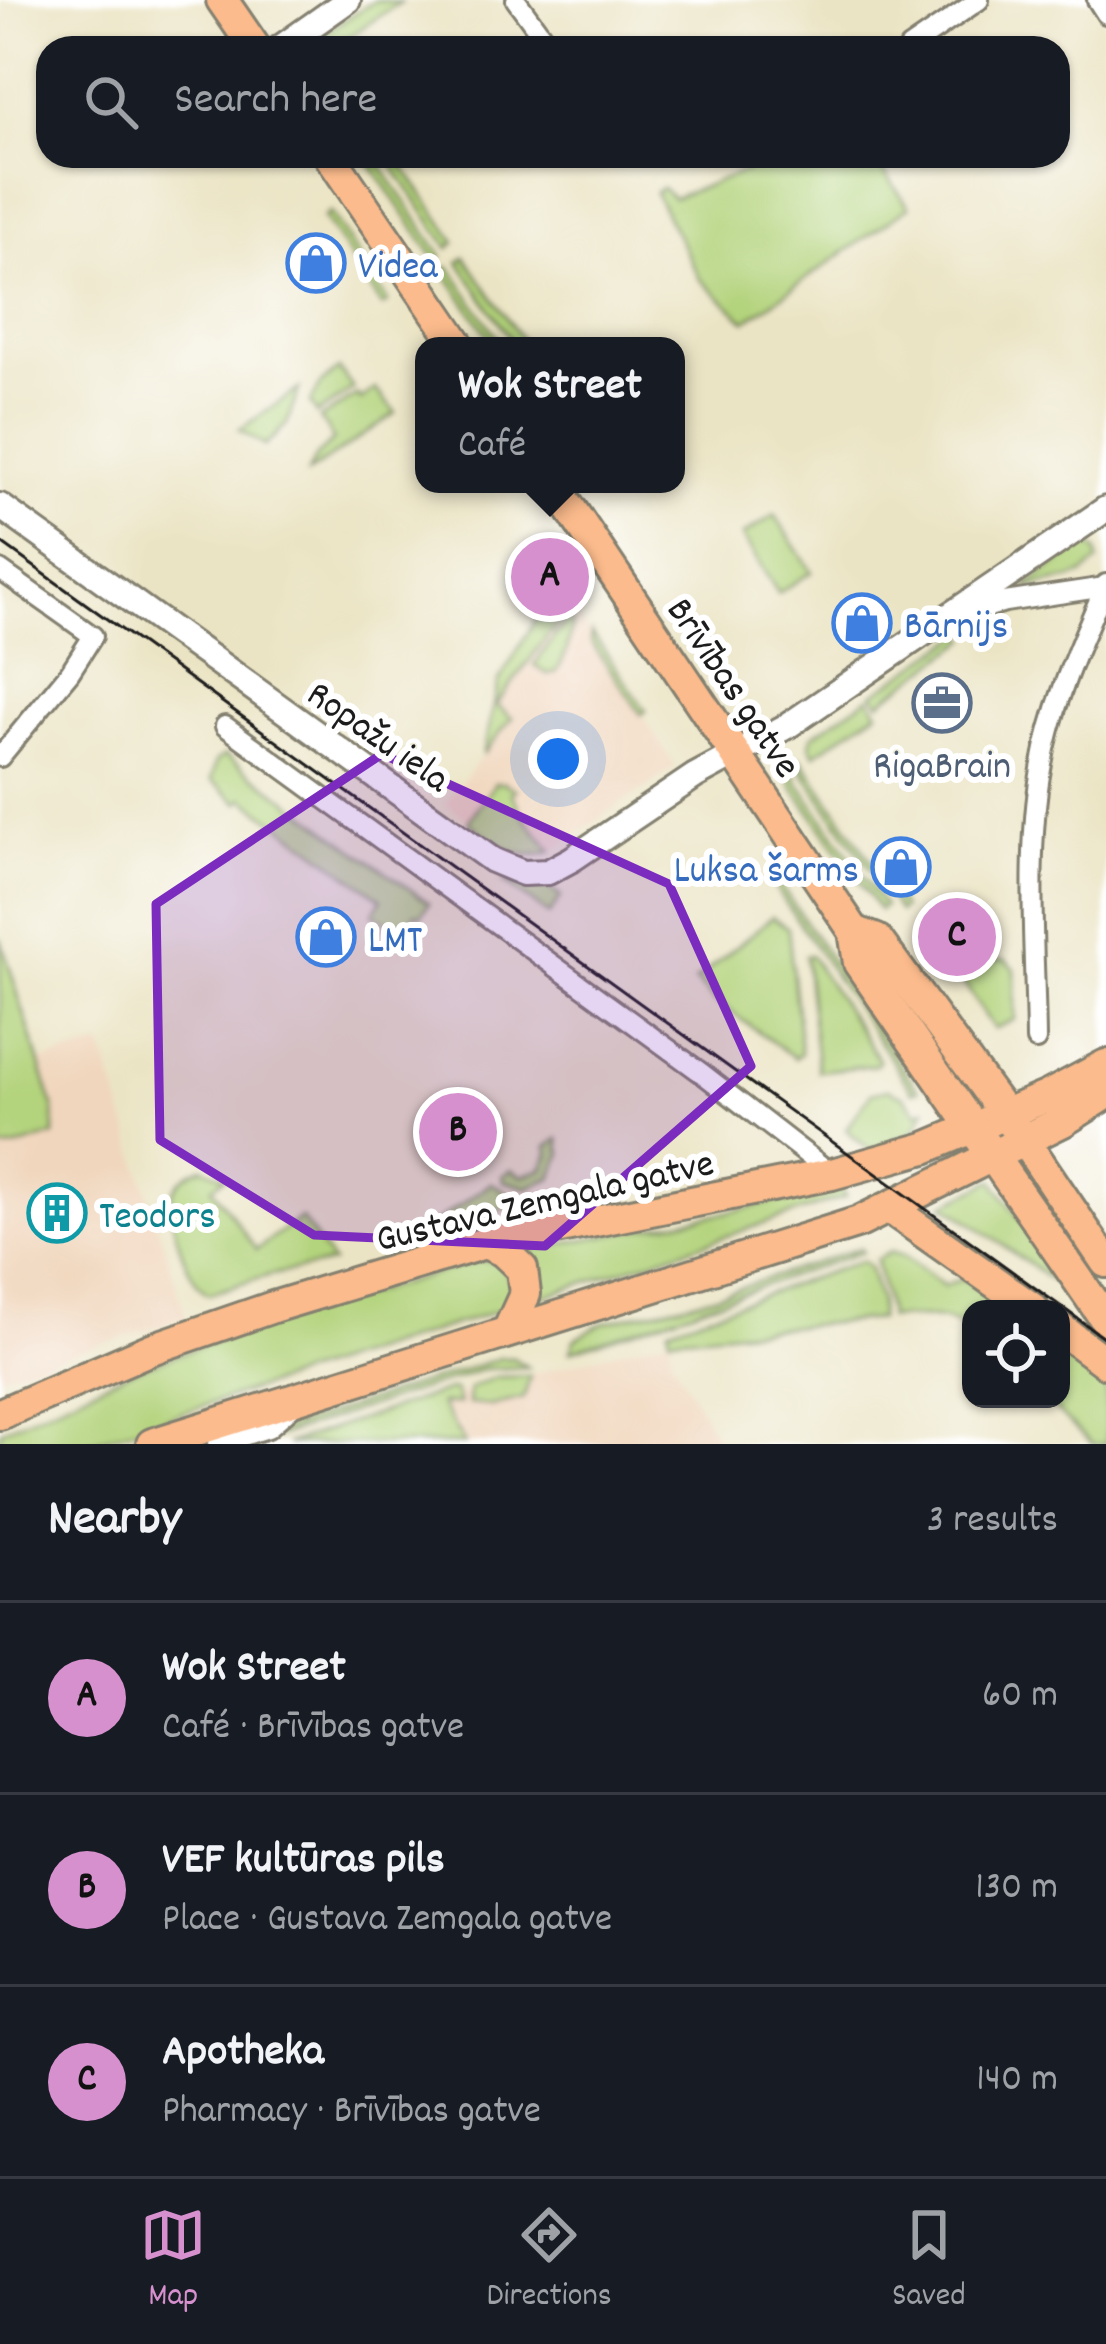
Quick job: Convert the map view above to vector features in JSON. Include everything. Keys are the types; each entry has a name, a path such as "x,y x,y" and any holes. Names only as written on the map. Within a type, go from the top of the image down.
{"main road":[{"path":"222,0 247,36"},
{"path":"338,168 454,337"},
{"name":"Brīvības gatve","path":"560,493 854,931 859,963 1106,1320"},
{"name":"Brīvības gatve","path":"854,931 878,940 1106,1262"},
{"name":"Gustava Zemgala gatve","path":"0,1414 151,1349 485,1243 832,1174 926,1148 1106,1065"},
{"path":"152,1444 509,1329 788,1247 891,1209 1106,1094"},
{"path":"891,1209 1021,1300"},
{"path":"485,1243 503,1251 522,1269 525,1294 509,1329"},
{"path":"1070,1337 1106,1363"},
{"path":"0,1396 151,1349"}],"street":[{"path":"297,36 348,0"},
{"path":"516,0 542,36"},
{"path":"927,36 979,0"},
{"path":"1097,0 1106,14"},
{"name":"Ropažu iela","path":"0,506 492,860 524,873 548,872 572,859 733,755"},
{"path":"733,755 789,725 1106,509"},
{"path":"0,570 93,636 0,757"},
{"path":"933,627 1005,602 1105,586"},
{"path":"1036,1040 1033,850 1041,768 1064,682 1105,586"},
{"path":"224,726 703,1074 832,1174"},
{"path":"218,1444 268,1428 301,1399"}],"highlighted area":[{"path":"382,754 669,884 751,1066 545,1246 314,1235 160,1140 156,904"}],"shaded area":[{"path":"557,584 675,767 552,851 528,857 500,846 446,803 483,754 499,681"},
{"path":"102,1046 186,1318 0,1375 0,1072"},
{"path":"670,1337 672,1360 720,1444 465,1444 437,1400"}],"green space":[{"path":"375,0 401,2 350,36 323,34"},
{"path":"373,168 382,168 442,256 436,260"},
{"path":"394,168 404,168 456,242 449,248"},
{"path":"755,168 881,168 909,207 746,321 700,279 655,193 662,188 673,198"},
{"path":"330,212 388,302 382,306 324,218"},
{"path":"465,257 520,337 509,337 459,262"},
{"path":"449,266 497,337 489,337 443,270"},
{"path":"339,369 353,389 317,414 310,403 322,383"},
{"path":"299,389 287,424 265,446 239,430"},
{"path":"375,389 396,413 308,473 316,456 334,440 320,419"},
{"path":"775,515 812,572 778,593 742,536"},
{"path":"1085,543 1096,550 1098,561 1084,574 1024,588"},
{"path":"557,584 567,610 496,705 512,718 483,754 499,681"},
{"path":"565,622 572,622 567,651 557,672 547,674 534,665"},
{"path":"592,633 646,711 641,714 591,642"},
{"path":"963,634 968,639 880,702 873,694"},
{"path":"869,697 878,711 815,754 812,736"},
{"path":"789,754 798,782 884,906 879,910 792,785 786,765"},
{"path":"225,755 429,903 421,916 415,913 402,940 373,913 382,899 211,780 216,761"},
{"path":"800,757 903,908 899,912 802,770"},
{"path":"495,783 516,790 511,793 517,808 552,851 517,853 468,822"},
{"path":"771,876 775,877 918,1090 913,1092"},
{"path":"504,882 545,885 561,897 549,915"},
{"path":"772,917 788,928 801,1053 795,1058 695,981"},
{"path":"0,937 54,1109 54,1135 0,1149"},
{"path":"810,955 879,1060 876,1065 818,1071 805,956"},
{"path":"1006,960 1015,969 1015,1019 994,1029 956,971 956,963"},
{"path":"888,1089 904,1096 917,1112 926,1109 912,1134 871,1151 846,1129 871,1093"},
{"path":"559,1139 562,1154 552,1178 527,1188 504,1181 502,1176 511,1170 523,1176 542,1169 547,1147"},
{"path":"203,1167 225,1177 212,1187 256,1250 301,1218 332,1263 209,1294 188,1266 171,1209 178,1183"},
{"path":"993,1180 1072,1295 945,1204"},
{"path":"491,1183 511,1194 511,1206 415,1237"},
{"path":"841,1185 845,1197 538,1298 524,1251 744,1209"},
{"path":"860,1248 862,1252 571,1351 575,1339 602,1323 711,1297"},
{"path":"890,1252 903,1256 944,1286 963,1278 992,1300 962,1300 962,1327 942,1319 889,1318 876,1260"},
{"path":"481,1260 499,1262 513,1284 503,1309 86,1444 0,1444 0,1431 130,1371"},
{"path":"861,1261 869,1266 879,1319 670,1337 668,1328"},
{"path":"500,1358 513,1358 527,1367 484,1369 255,1444 237,1444"},
{"path":"1070,1359 1106,1387 1106,1444 1092,1444 1054,1408 1070,1408"},
{"path":"530,1376 524,1398 491,1406 468,1404 469,1389 495,1377"},
{"path":"455,1391 459,1404 440,1404 465,1444 286,1444"}],"tram line":[{"path":"0,542 1106,1339"}],"place":[{"name":"Videa","path":"316,263"},
{"name":"Wok Street","path":"550,577"},
{"name":"Bārnijs","path":"862,623"},
{"name":"RigaBrain","path":"942,703"},
{"name":"Luksa šarms","path":"901,867"},
{"name":"LMT","path":"326,937"},
{"name":"Apotheka","path":"957,937"},
{"name":"VEF kultūras pils","path":"458,1132"},
{"name":"Teodors","path":"57,1213"}]}
